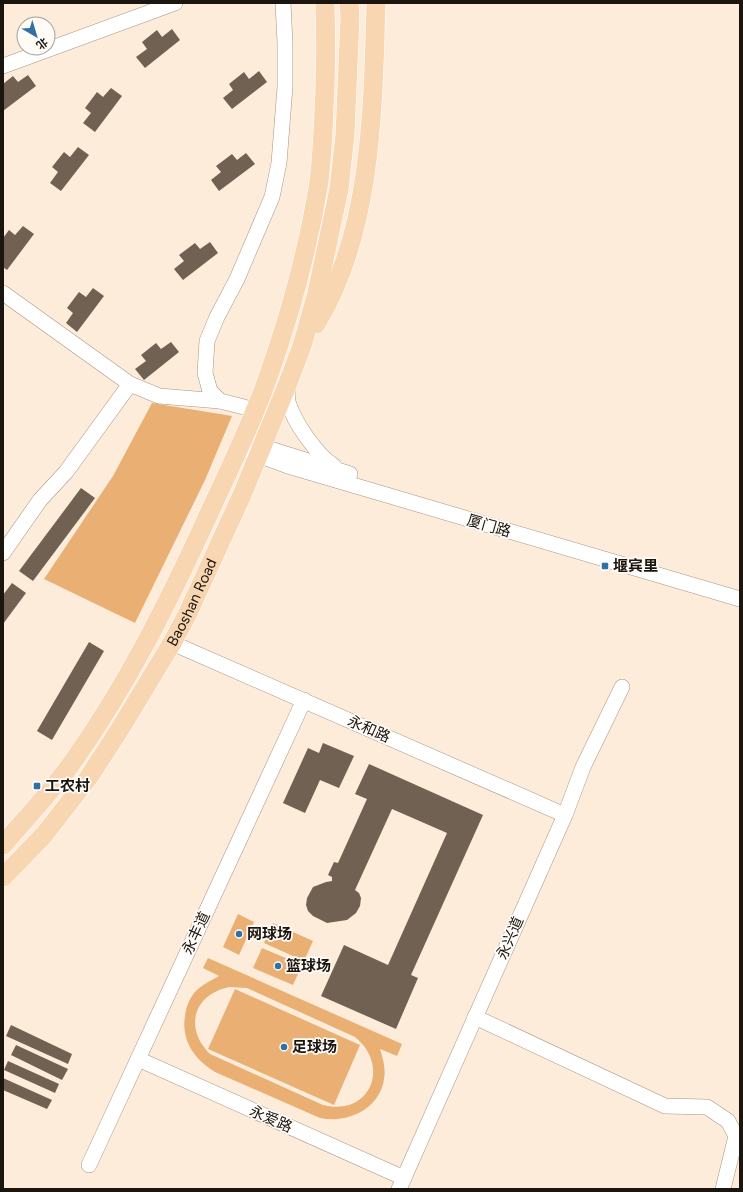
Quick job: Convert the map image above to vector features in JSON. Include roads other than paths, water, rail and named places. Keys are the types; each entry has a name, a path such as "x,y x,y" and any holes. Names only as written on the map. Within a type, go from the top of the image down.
{"main road":[{"name":"Baoshan Road","path":"3,845 74,760 144,647 175,588 255,411 281,338 296,286 318,187 323,143 327,44 325,3"},
{"name":"Baoshan Road","path":"3,877 44,835 89,777 120,729 172,642 242,495 288,383 302,346 317,293 339,188 343,150 350,17 349,3"},
{"path":"302,346 323,313 338,284 348,254 358,214 366,166 372,112 376,3"}],"street":[{"path":"3,66 175,3"},
{"path":"220,401 210,391 205,372 207,341 217,317 237,279 272,197 279,163 285,87 283,3"},
{"path":"3,293 130,384 159,396 220,401 274,418"},
{"path":"288,383 288,401 306,435 324,459 343,472"},
{"path":"3,553 40,500 66,472 130,384"},
{"name":"厦门路","path":"241,444 288,466 740,599"},
{"name":"厦门路","path":"260,452 343,472 740,589"},
{"name":"永和路","path":"172,642 565,815"},
{"name":"永兴道","path":"402,1184 565,815 583,767 622,687"},
{"name":"永丰道","path":"89,1165 304,700"},
{"path":"475,1017 665,1106 707,1108 728,1121 736,1136 723,1189"},
{"name":"永爱路","path":"138,1059 402,1184"}],"place":[{"name":"堰宾里","path":"605,566"},
{"name":"工农村","path":"37,786"},
{"name":"网球场","path":"239,934"},
{"name":"篮球场","path":"278,966"},
{"name":"足球场","path":"284,1047"}]}
